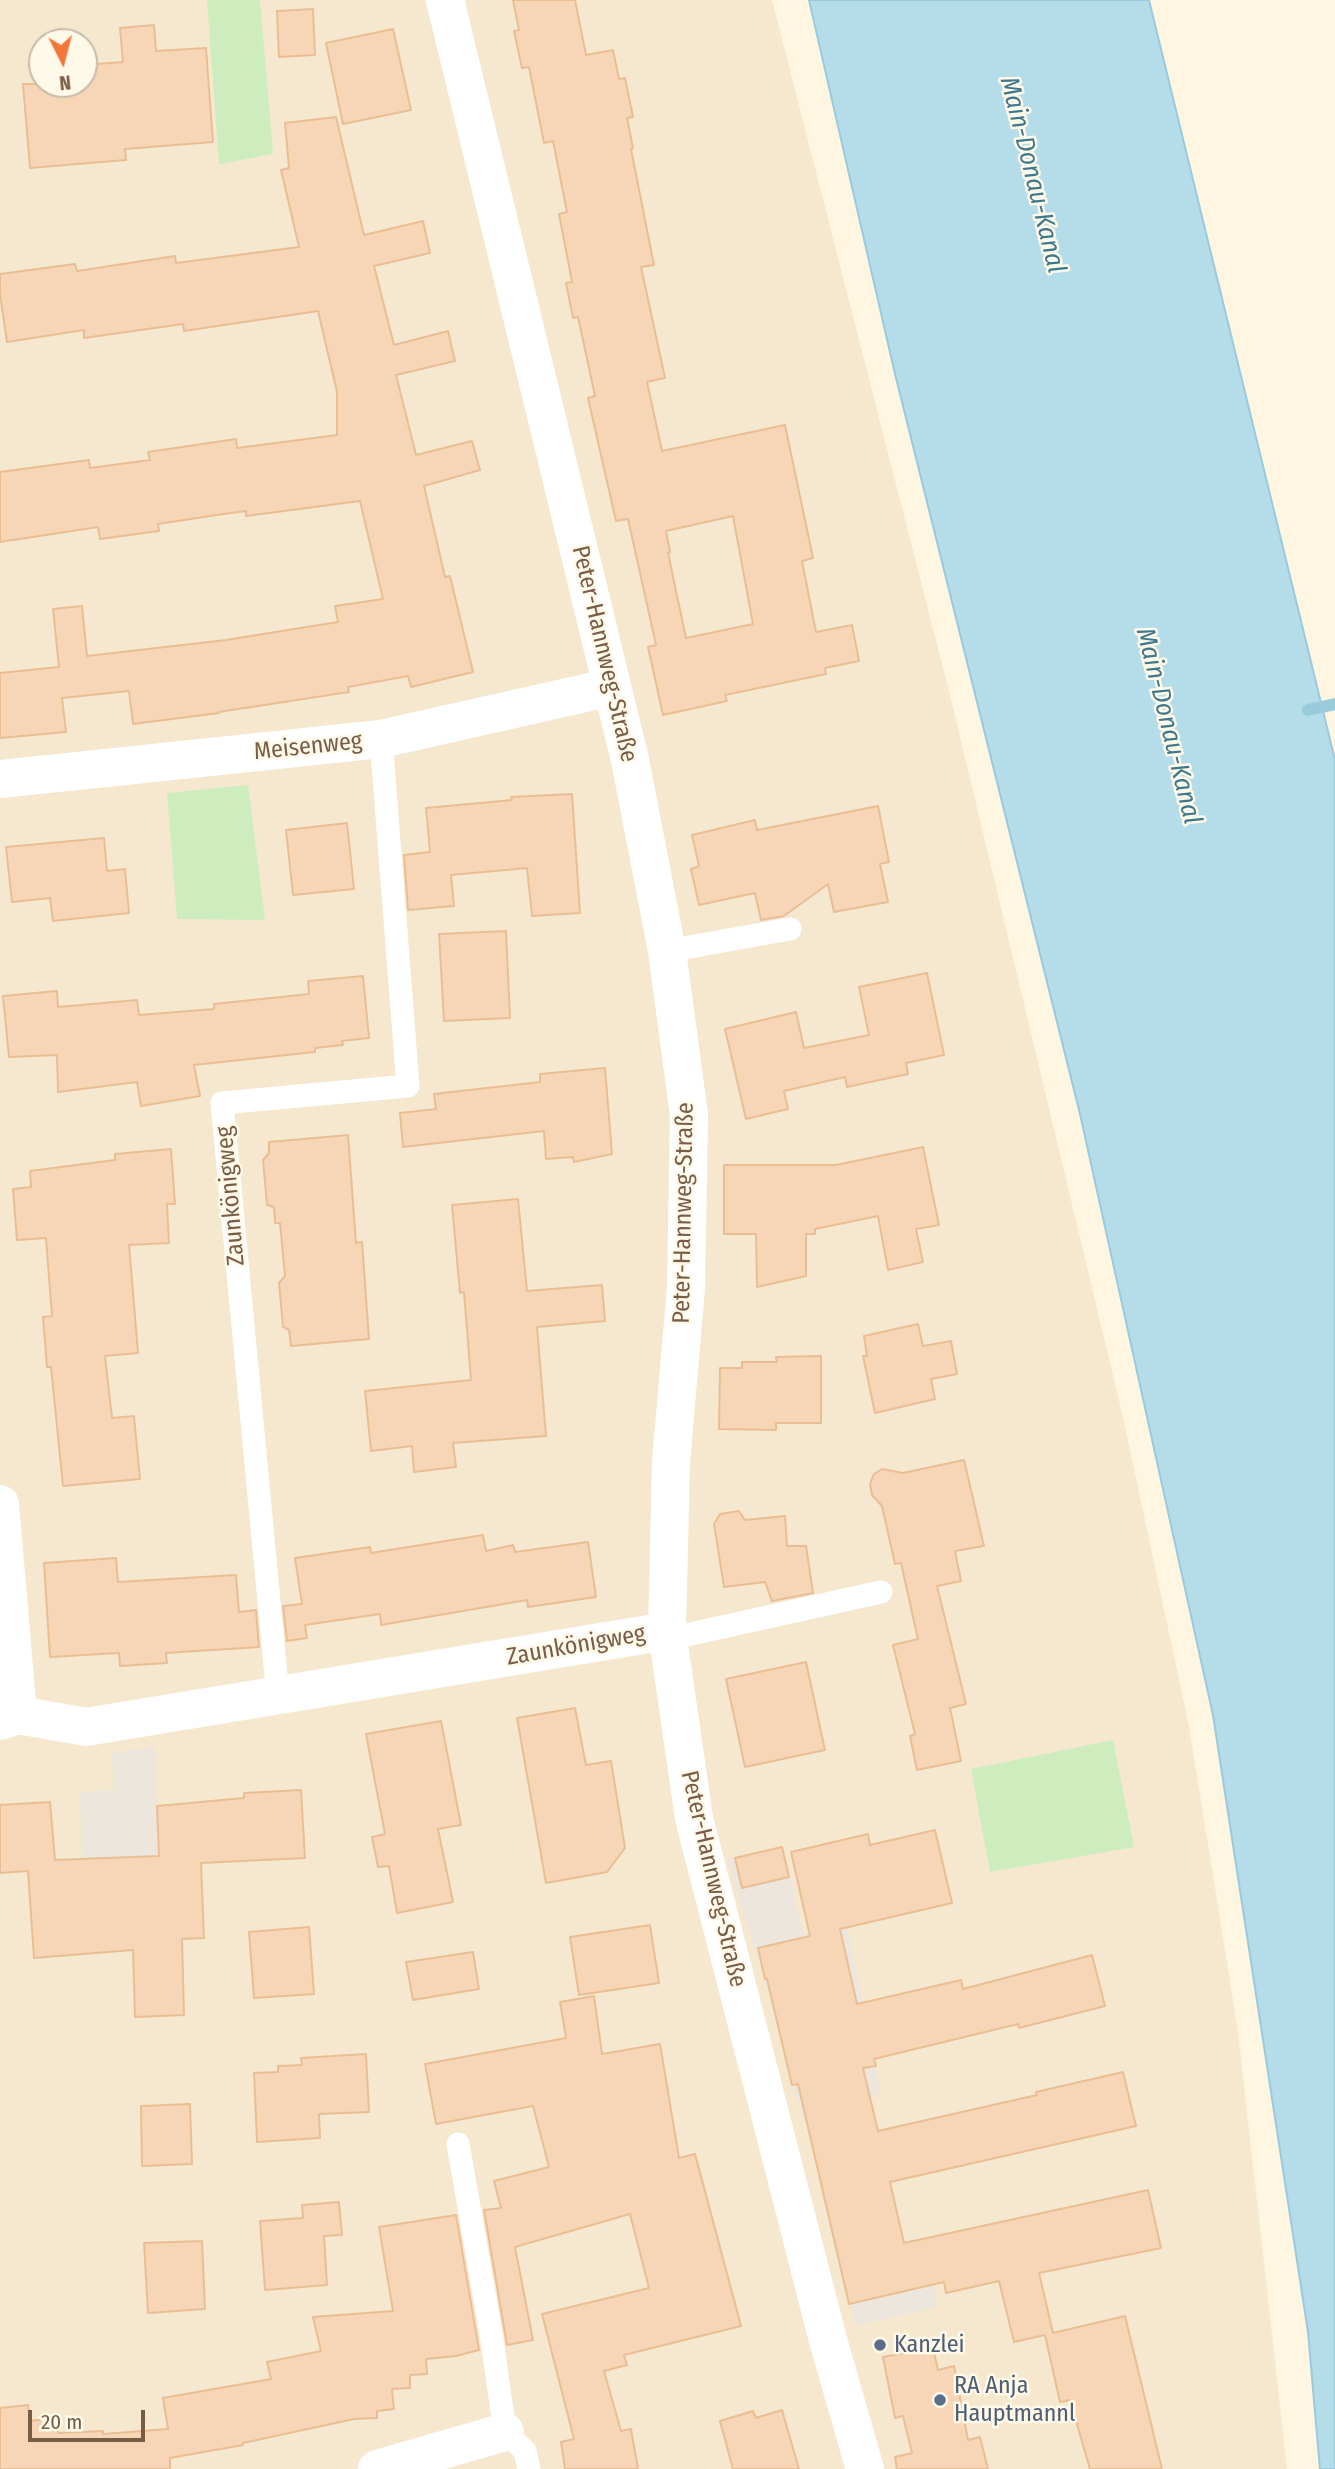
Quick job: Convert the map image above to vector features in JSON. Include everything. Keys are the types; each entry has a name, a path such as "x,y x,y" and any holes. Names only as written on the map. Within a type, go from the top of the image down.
{"street":[{"name":"Peter-Hannweg-Straße","path":"445,0 612,687 667,951 689,1115 685,1288 671,1462 668,1635 694,1818 864,2469"},
{"name":"Meisenweg","path":"0,779 381,739 612,687"},
{"path":"0,1504 9,1718"},
{"name":"Zaunkönigweg","path":"9,1718 86,1727 668,1635"},
{"path":"377,2469 505,2432"}],"lane":[{"name":"Zaunkönigweg","path":"278,1697 222,1103 408,1086 381,739"},
{"path":"667,951 790,929"},
{"path":"668,1635 881,1592"},
{"path":"458,2144 491,2333 505,2432 526,2451 528,2469"}],"shaded area":[{"path":"0,0 772,0 950,695 1123,1417 1189,1726 1238,2031 1287,2469 0,2469"},
{"path":"156,1746 157,1805 188,1804 202,1904 82,1859 80,1793 114,1790 112,1753"},
{"path":"783,1846 803,1933 847,1926 881,2093 870,2097 907,2258 933,2284 937,2307 855,2326 809,2133 792,2085 778,2024 727,1859"}],"green space":[{"path":"207,0 260,0 273,154 219,164"},
{"path":"248,785 265,920 177,919 167,793"},
{"path":"1113,1740 1134,1847 990,1872 971,1769"}],"water":[{"name":"Main-Donau-Kanal","path":"809,0 1149,0 1335,760 1335,2469 1320,2469 1308,2332 1213,1715 1080,1114 895,374"}],"building":[{"path":"513,0 575,0 586,55 613,50 619,79 625,78 633,117 627,118 633,148 631,149 654,265 641,267 665,378 647,382 662,451 785,425 813,558 802,561 816,632 852,625 859,661 825,668 826,674 725,695 727,701 663,715 648,647 656,645 628,519 616,521 588,398 595,396 578,317 573,318 566,283 572,282 559,214 567,212 553,141 544,143 529,67 522,68 514,31 519,30","holes":["733,516 753,624 686,638 666,531"]},
{"path":"313,9 315,55 279,57 277,11"},
{"path":"154,25 156,51 206,48 213,142 125,149 126,160 30,168 23,84 28,84 28,98 98,98 98,64 123,62 120,28"},
{"path":"393,29 411,110 343,124 326,43"},
{"path":"336,117 364,235 423,221 430,253 374,266 394,345 448,331 455,361 396,375 416,455 472,441 480,470 424,486 445,577 450,576 473,672 411,687 408,676 348,687 349,692 133,724 129,691 62,698 66,732 0,738 0,673 59,667 53,609 82,606 87,656 226,640 338,622 335,606 383,599 360,501 246,516 246,511 217,515 158,524 159,531 100,539 98,527 0,542 0,472 89,460 90,468 150,460 148,452 236,439 237,448 337,435 337,392 318,311 184,331 183,324 84,338 84,330 7,342 0,294 0,274 75,264 77,271 175,256 176,263 299,247 281,170 289,168 285,123"},
{"path":"572,794 580,913 532,916 527,868 451,875 454,906 408,910 404,855 430,852 426,808 512,800 511,797"},
{"path":"878,806 889,862 880,864 888,902 834,912 828,884 784,916 761,920 755,893 699,905 691,869 699,866 692,835 755,820 757,830"},
{"path":"347,823 354,889 293,895 286,830"},
{"path":"104,838 107,871 125,869 129,913 53,921 50,898 12,902 6,847"},
{"path":"506,931 510,1018 444,1021 439,934"},
{"path":"927,973 944,1055 906,1063 908,1074 847,1087 845,1077 784,1091 788,1109 746,1119 725,1029 796,1012 804,1048 869,1035 859,987"},
{"path":"363,976 369,1038 342,1041 343,1045 315,1048 315,1052 194,1065 200,1096 141,1106 137,1082 58,1092 57,1055 9,1057 3,996 57,991 58,1007 137,1000 139,1015 214,1009 214,1004 309,994 308,981"},
{"path":"605,1068 612,1154 574,1162 573,1157 546,1159 544,1131 403,1147 400,1113 436,1109 434,1094 540,1082 540,1074"},
{"path":"348,1135 356,1243 362,1242 369,1339 291,1346 289,1330 283,1327 279,1283 285,1276 280,1223 275,1223 274,1207 267,1205 263,1160 269,1153 269,1142"},
{"path":"923,1147 939,1225 916,1229 923,1262 888,1270 878,1216 815,1229 815,1234 806,1234 806,1276 757,1287 756,1234 724,1234 724,1165 836,1165"},
{"path":"171,1149 175,1204 167,1204 169,1243 129,1245 138,1353 105,1356 112,1418 134,1416 140,1479 63,1486 43,1317 52,1316 46,1238 17,1240 13,1189 31,1187 30,1171 115,1160 115,1154"},
{"path":"518,1199 527,1291 602,1285 605,1321 537,1327 546,1436 453,1443 456,1467 414,1472 412,1446 371,1451 365,1391 471,1380 464,1292 460,1293 452,1205"},
{"path":"918,1324 923,1346 951,1341 957,1374 931,1379 935,1399 875,1413 863,1356 867,1356 864,1336"},
{"path":"821,1356 821,1423 776,1423 776,1430 719,1429 720,1368 742,1368 742,1362 777,1362 776,1357"},
{"path":"964,1460 984,1546 955,1551 961,1581 937,1586 966,1704 950,1708 961,1761 917,1770 910,1736 915,1734 893,1645 918,1639 901,1563 895,1564 882,1506 872,1495 870,1484 874,1474 882,1469 903,1473"},
{"path":"739,1511 745,1520 785,1516 787,1546 806,1546 813,1593 772,1601 765,1582 724,1587 714,1524 720,1514"},
{"path":"483,1535 486,1551 513,1545 515,1552 588,1542 596,1597 528,1607 527,1600 381,1625 380,1614 305,1625 307,1638 287,1641 283,1606 302,1604 295,1558 370,1547 371,1553"},
{"path":"116,1558 118,1582 236,1575 239,1612 256,1610 259,1647 166,1653 167,1663 120,1666 119,1653 50,1657 44,1563"},
{"path":"806,1662 825,1750 745,1767 726,1679"},
{"path":"575,1708 586,1765 611,1761 625,1848 607,1872 546,1883 517,1718"},
{"path":"441,1721 461,1825 438,1829 453,1902 397,1913 389,1866 378,1867 372,1837 385,1834 366,1734"},
{"path":"301,1790 305,1858 201,1863 204,1938 182,1939 184,2015 135,2017 133,1950 34,1958 28,1871 0,1873 0,1805 50,1802 55,1860 159,1856 157,1806 244,1798 244,1793"},
{"path":"935,1830 952,1903 840,1929 857,2004 961,1980 963,1989 1092,1955 1105,2006 1019,2028 1018,2024 874,2059 876,2066 863,2068 878,2131 1037,2095 1036,2092 1123,2072 1136,2126 890,2182 904,2243 1148,2190 1161,2248 1039,2273 1053,2333 1125,2316 1162,2469 1090,2469 1070,2400 1060,2402 1045,2335 1014,2342 999,2281 946,2293 944,2282 849,2304 798,2084 792,2085 758,1948 810,1936 791,1852 868,1834 870,1845"},
{"path":"782,1847 789,1877 742,1888 735,1858"},
{"path":"650,1925 659,1983 579,1995 570,1937"},
{"path":"309,1927 314,1994 254,1998 249,1932"},
{"path":"473,1952 479,1989 413,2000 406,1962"},
{"path":"594,1996 602,2054 660,2044 679,2158 695,2154 741,2326 624,2355 627,2365 604,2371 621,2431 631,2429 638,2469 565,2469 561,2442 574,2439 542,2314 649,2288 630,2214 515,2247 533,2340 507,2345 484,2210 501,2208 494,2181 549,2167 533,2106 436,2124 425,2064 566,2038 560,2002"},
{"path":"366,2054 369,2112 319,2114 320,2138 257,2142 254,2073 278,2072 278,2066 302,2065 301,2058"},
{"path":"190,2104 192,2164 142,2166 141,2106"},
{"path":"339,2202 342,2235 324,2236 327,2285 265,2290 260,2221 303,2218 302,2205"},
{"path":"456,2215 479,2350 426,2359 427,2374 410,2375 410,2388 392,2389 394,2409 377,2411 377,2418 354,2419 243,2445 170,2458 170,2469 0,2469 0,2408 28,2405 30,2421 57,2418 58,2433 103,2431 103,2434 168,2429 163,2398 271,2379 267,2362 321,2351 313,2317 393,2311 379,2227"},
{"path":"202,2241 205,2309 148,2313 144,2243"},
{"path":"933,2348 938,2370 954,2366 968,2440 980,2437 988,2469 897,2469 895,2457 912,2453 903,2416 895,2418 883,2357"},
{"path":"782,2410 799,2469 733,2469 720,2421 753,2411 756,2418"}],"waterway":[{"path":"1308,710 1335,704"}],"place":[{"name":"Kanzlei","path":"880,2345"},
{"name":"RA Anja Hauptmannl","path":"940,2400"}]}
